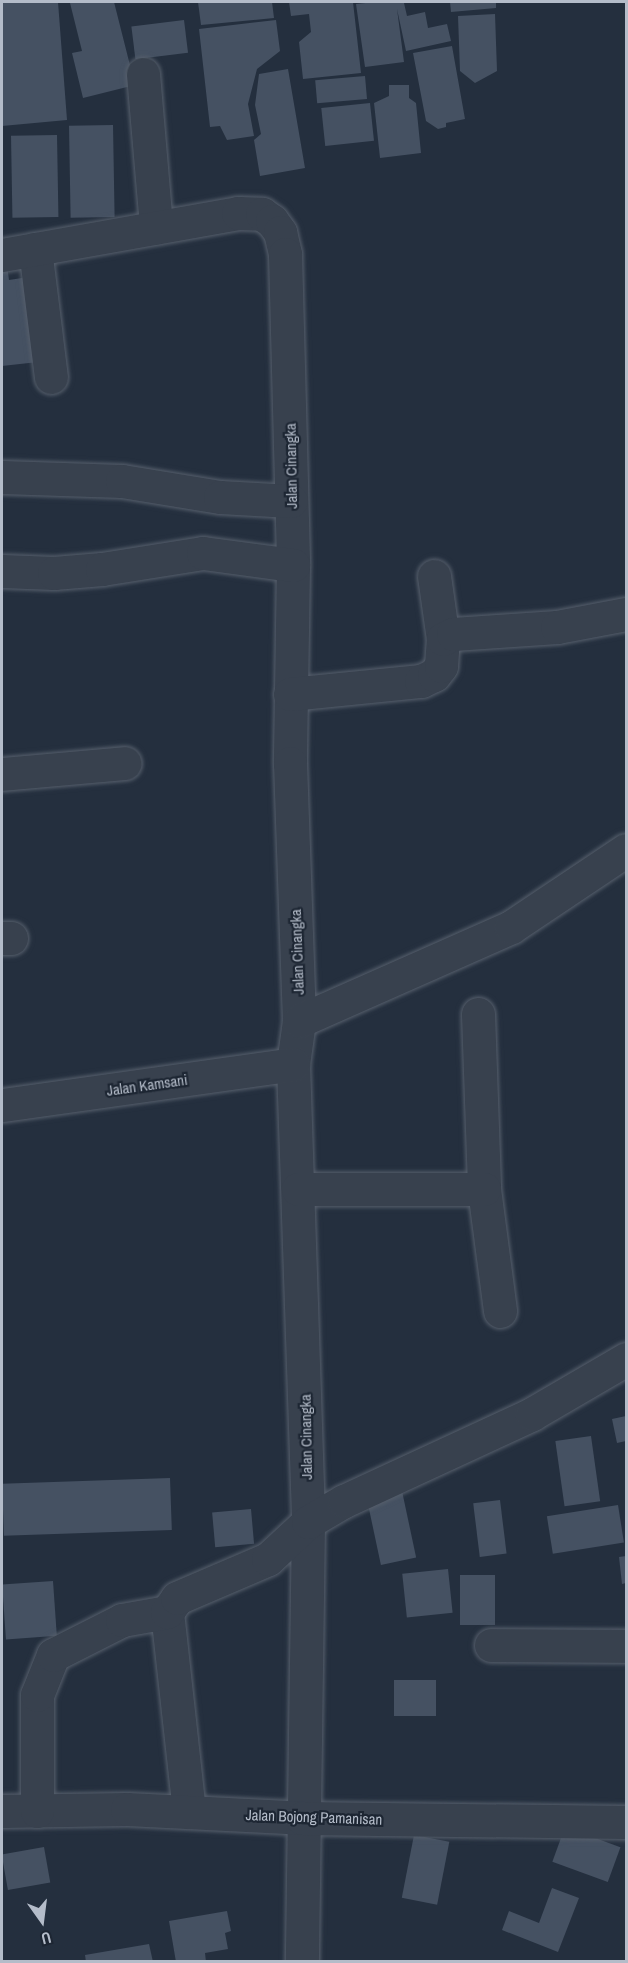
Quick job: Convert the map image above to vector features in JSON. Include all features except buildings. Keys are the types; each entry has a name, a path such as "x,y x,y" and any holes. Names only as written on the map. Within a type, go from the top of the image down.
{"street":[{"path":"143,74 156,227"},
{"name":"Jalan Cinangka","path":"2,255 238,213 262,214 280,232 285,254 293,565 290,694 299,1021 293,1064 308,1522 302,1818 302,1962"},
{"path":"35,249 51,377"},
{"path":"2,477 122,481 220,497 291,501"},
{"path":"2,570 54,573 102,569 203,553 293,565"},
{"path":"290,694 421,681 434,675 441,666 443,639 434,576"},
{"path":"443,639 453,634 557,627 627,615"},
{"path":"2,774 125,763"},
{"path":"299,1021 511,927 627,850"},
{"path":"478,1014 484,1189 500,1311"},
{"name":"Jalan Kamsani","path":"2,1105 293,1064"},
{"path":"298,1190 484,1189"},
{"path":"189,1812 167,1612 177,1598 268,1559 308,1522 382,1481 532,1414 627,1359"},
{"path":"37,1811 37,1695 53,1655 122,1620 167,1612"},
{"path":"491,1645 627,1646"},
{"name":"Jalan Bojong Pamanisan","path":"2,1811 189,1812 302,1818 627,1822"}]}
